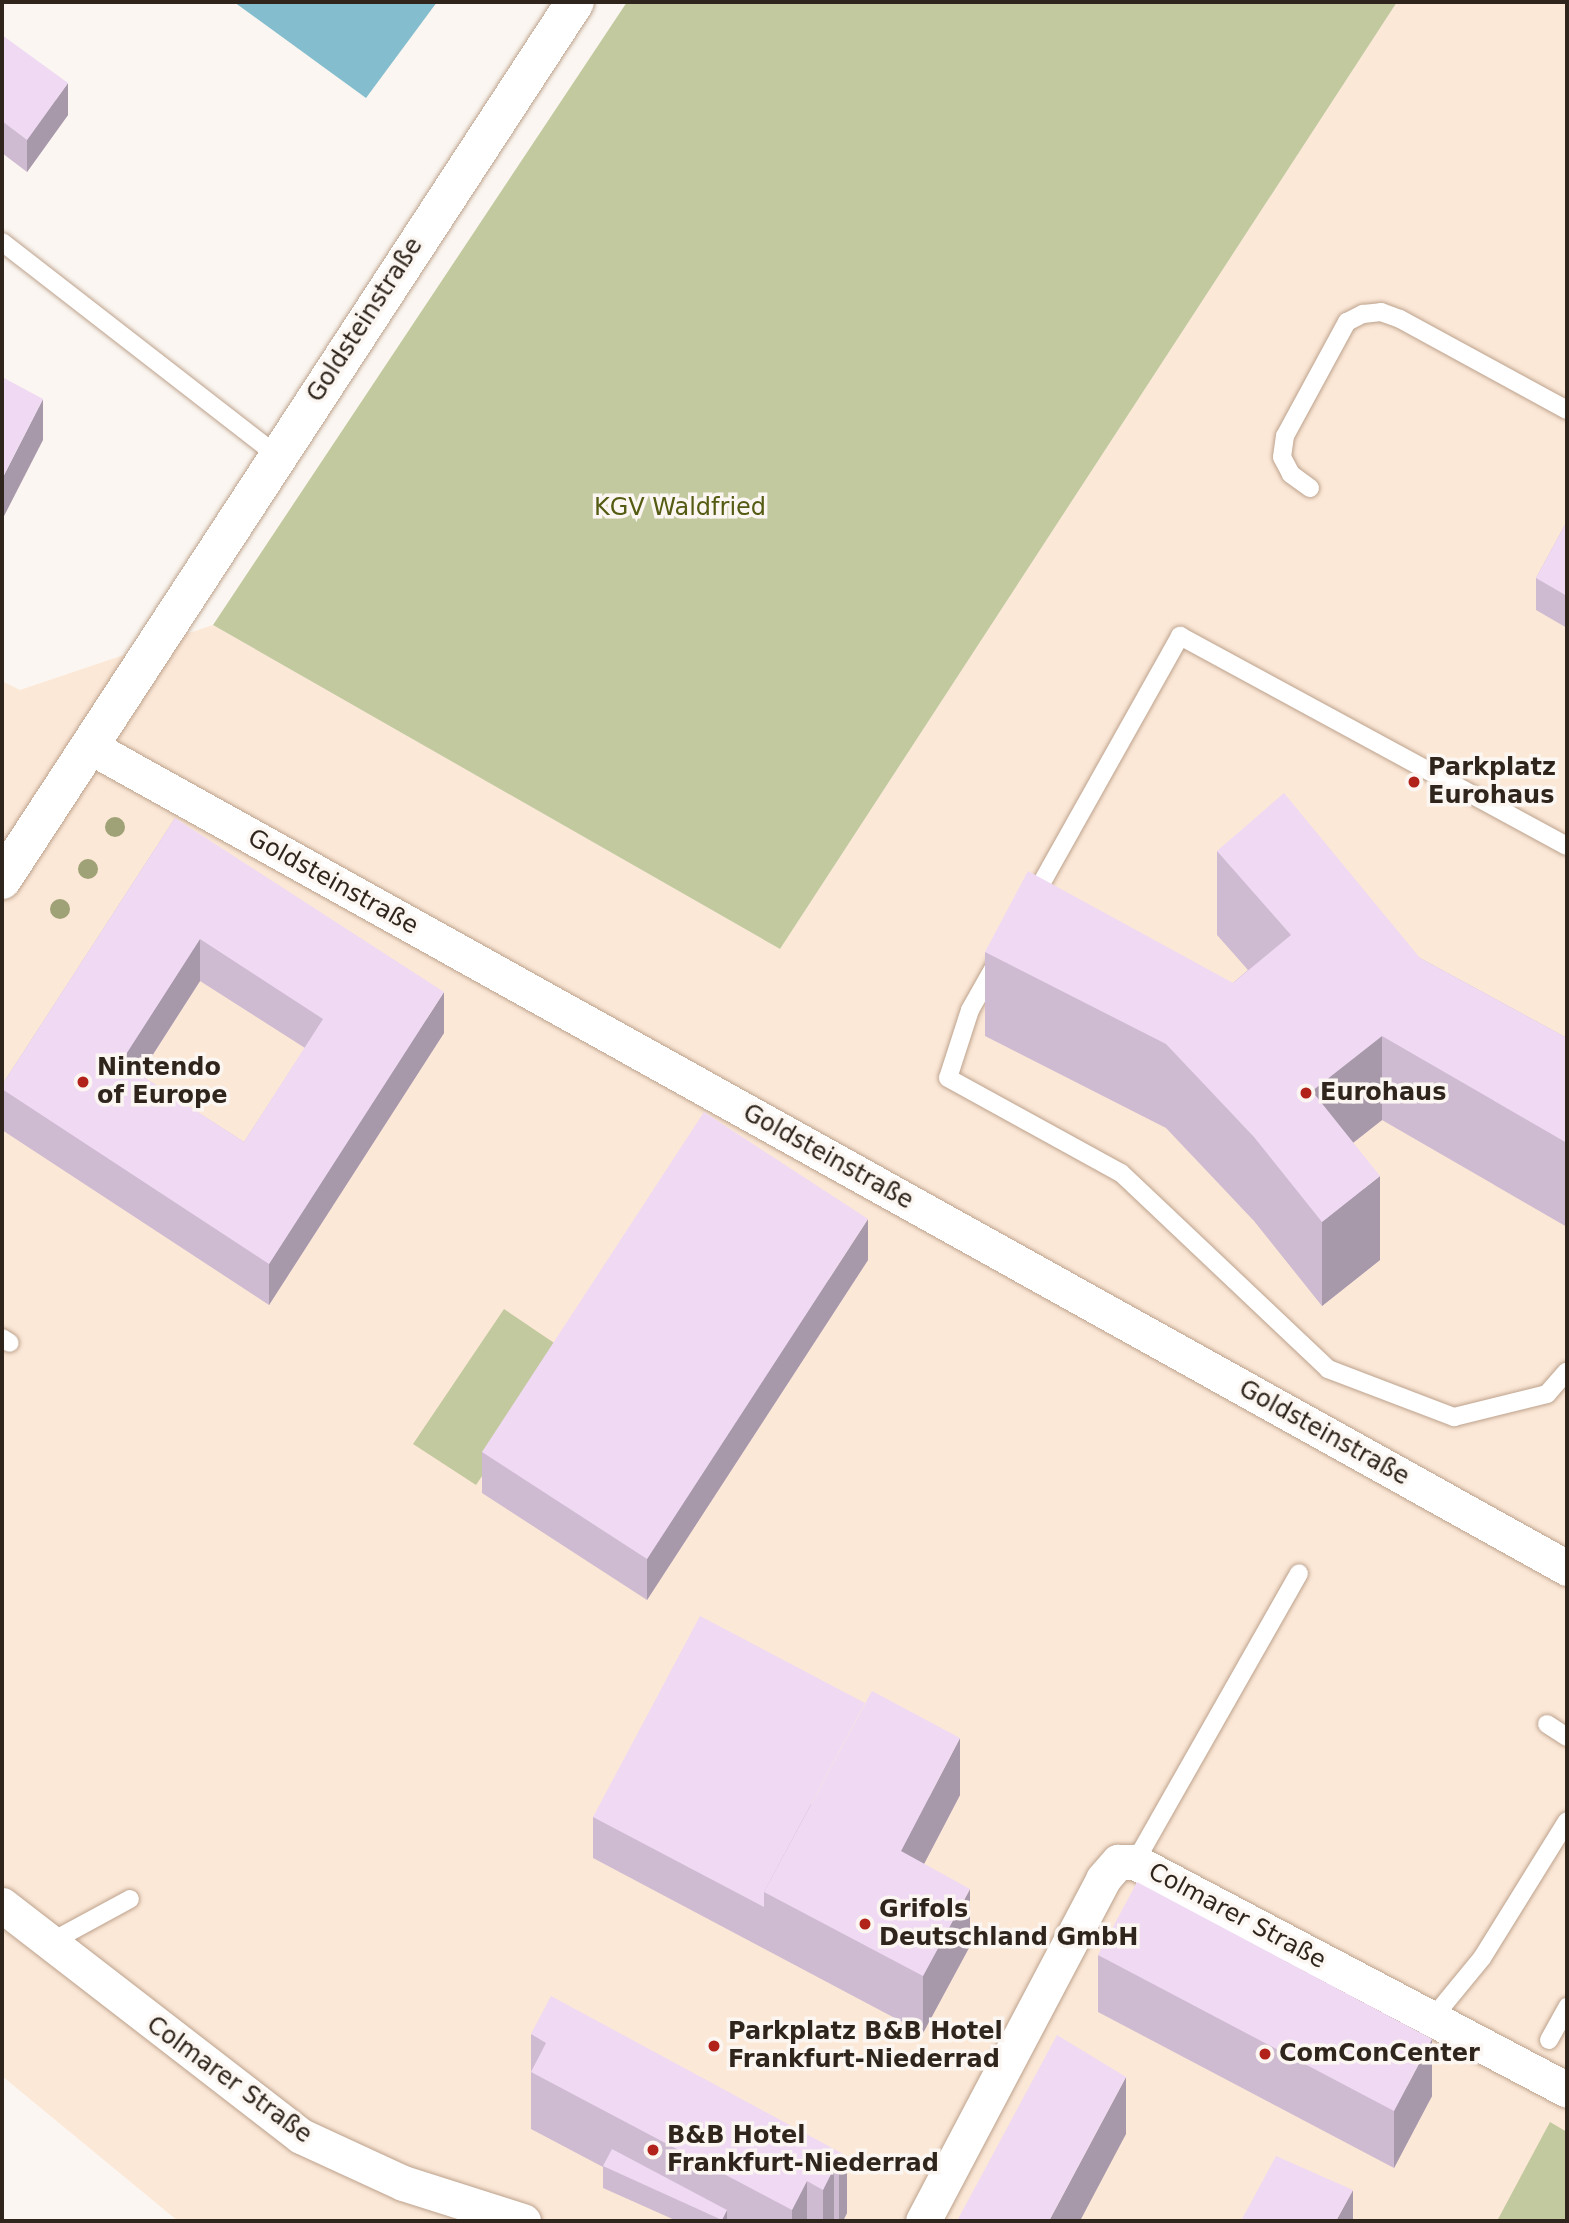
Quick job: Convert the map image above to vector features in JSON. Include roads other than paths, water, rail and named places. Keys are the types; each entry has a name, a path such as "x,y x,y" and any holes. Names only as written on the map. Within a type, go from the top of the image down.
{"street":[{"name":"Goldsteinstraße","path":"2,880 575,2"},
{"name":"Goldsteinstraße","path":"89,746 1567,1569"},
{"name":"Colmarer Straße","path":"923,2221 1103,1879 1118,1863 1135,1862 1567,2090"},
{"name":"Colmarer Straße","path":"2,1905 301,2136 403,2183 523,2221"}],"lane":[{"path":"2,242 277,455"},
{"path":"1310,488 1291,474 1282,457 1284,436 1347,321 1363,314 1381,312 1400,319 1567,410"},
{"path":"1024,914 1181,636 1567,846"},
{"path":"1004,950 970,1010 948,1078 1121,1173 1328,1368 1454,1417 1547,1394 1567,1371"},
{"path":"1135,1862 1299,1573"},
{"path":"1547,1724 1567,1737"},
{"path":"1431,2020 1482,1958 1567,1821"},
{"path":"49,1942 130,1899"},
{"path":"1549,2040 1567,2007"}],"water":[{"path":"234,2 437,2 366,98"}],"place":[{"name":"Parkplatz Eurohaus","path":"1414,782"},
{"name":"Nintendo of Europe","path":"83,1082"},
{"name":"Eurohaus","path":"1306,1093"},
{"name":"Grifols Deutschland GmbH","path":"865,1924"},
{"name":"Parkplatz B&B Hotel Frankfurt-Niederrad","path":"714,2046"},
{"name":"ComConCenter","path":"1265,2054"},
{"name":"B&B Hotel Frankfurt-Niederrad","path":"653,2150"}],"park label":[{"name":"KGV Waldfried","path":"680,508"}]}
